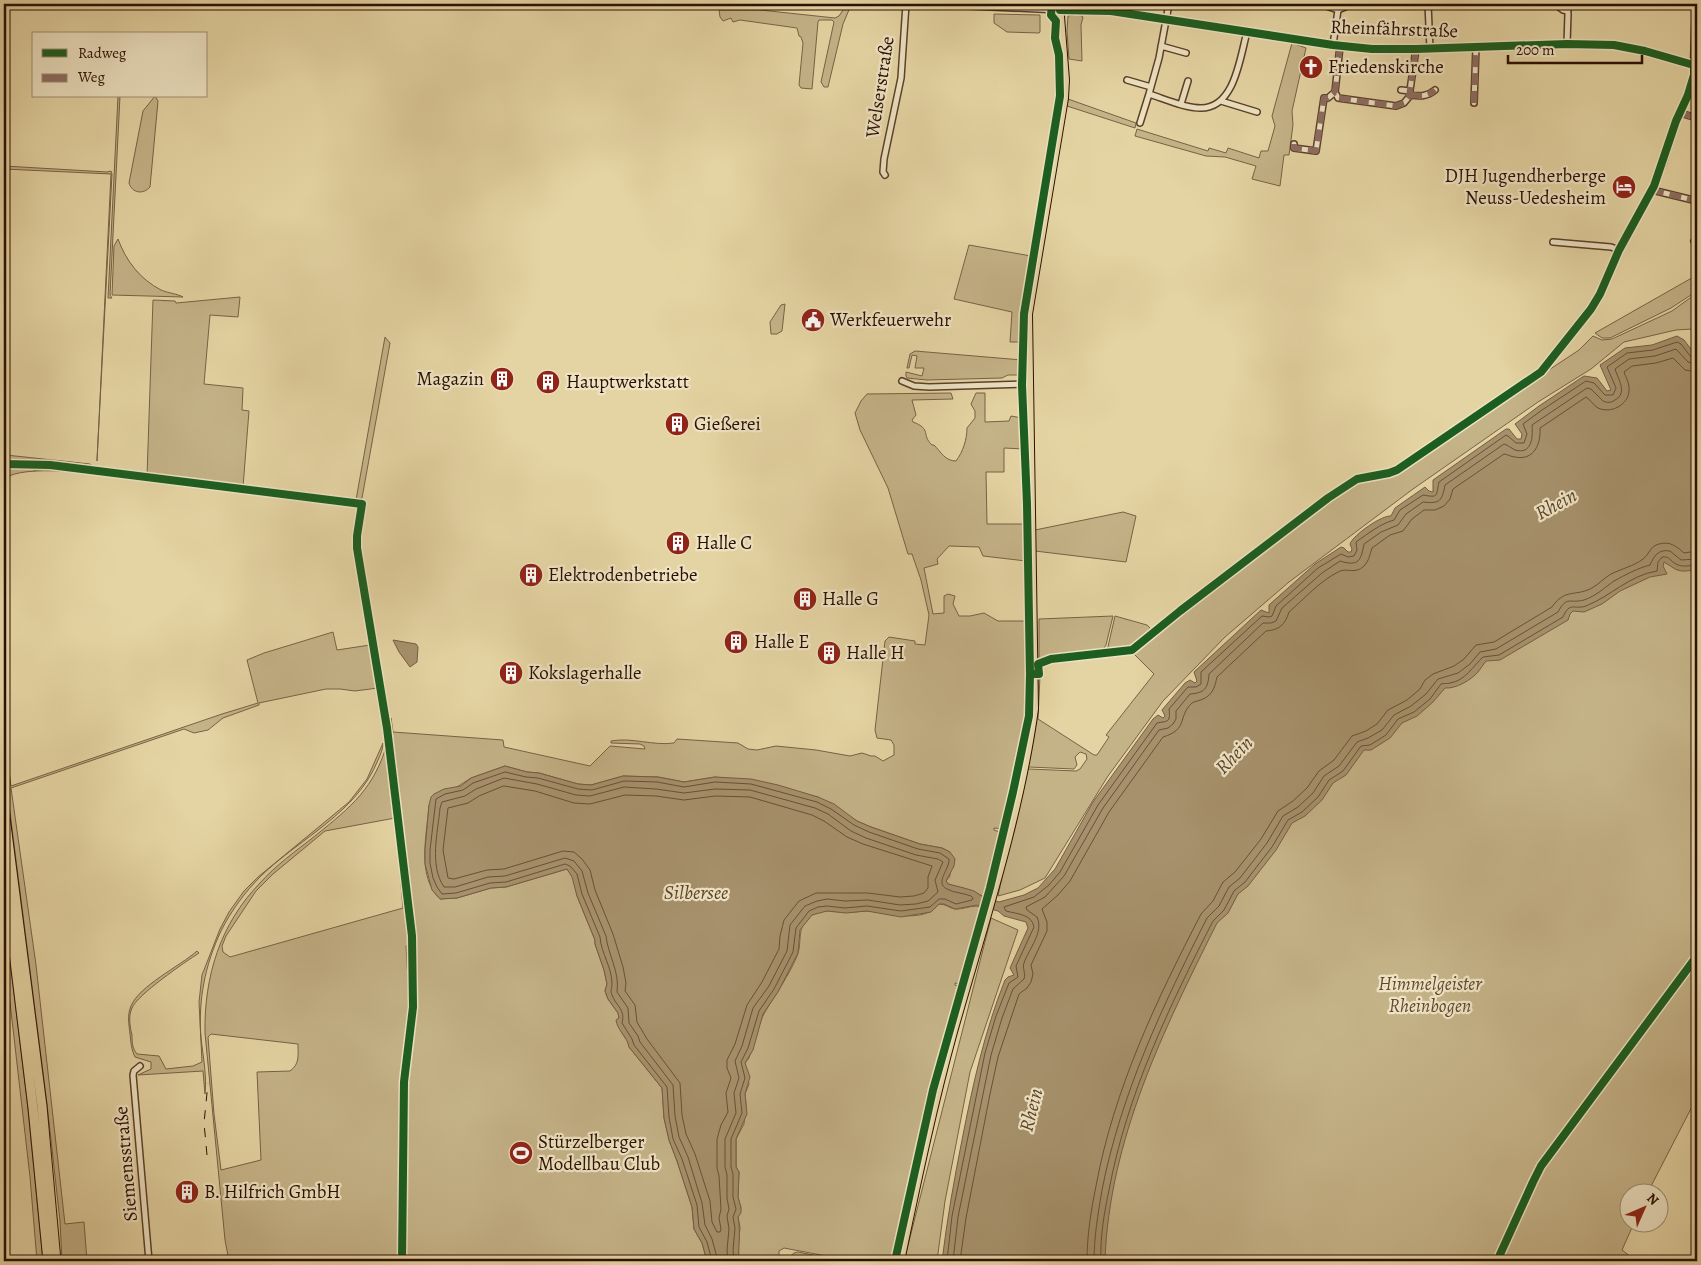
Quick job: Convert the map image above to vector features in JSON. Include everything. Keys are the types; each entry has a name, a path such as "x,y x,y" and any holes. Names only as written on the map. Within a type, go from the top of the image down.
{"highway":[{"path":"4,809 42,1106 56,1261"},
{"path":"4,871 34,1108 48,1261"}],"main road":[{"path":"900,1261 945,1060 994,889 1014,808 1033,716 1034,663 1029,304 1064,98 1065,80 1059,7"}],"street":[{"name":"Welserstraße","path":"885,175 883,172 884,159 901,78 906,4"},
{"path":"924,4 1042,9 1059,7"},
{"path":"1042,9 1047,4"},
{"path":"1140,123 1161,46 1169,4"},
{"path":"1320,4 1338,10 1352,4"},
{"path":"1428,4 1430,49"},
{"path":"1555,4 1568,11"},
{"path":"1566,4 1568,11 1567,44"},
{"path":"1559,351 1596,302 1619,250 1652,190 1694,75 1696,65 1696,4"},
{"name":"Rheinfährstraße","path":"1059,7 1111,11 1337,46 1372,49 1567,44 1622,46 1644,50 1696,65"},
{"path":"1338,10 1334,92 1338,98 1396,106 1404,103 1410,93 1416,49"},
{"path":"1149,94 1202,108 1221,101 1232,85 1247,32"},
{"path":"1161,46 1186,53"},
{"name":"Rheinfährstraße","path":"1474,103 1476,47"},
{"path":"1127,80 1151,87"},
{"path":"1181,104 1188,81"},
{"path":"1401,90 1422,97 1435,90"},
{"path":"1294,144 1294,148 1316,151 1326,91"},
{"path":"1324,98 1328,98 1334,92"},
{"path":"1221,101 1257,112"},
{"path":"1680,113 1697,118"},
{"path":"1652,190 1697,201"},
{"path":"1553,242 1611,247 1619,250"},
{"path":"902,381 914,386 929,387 1029,384"},
{"name":"Siemensstraße","path":"140,1066 134,1071 133,1075 149,1261"}],"green space":[{"path":"847,4 851,5 843,24 828,87 824,87 821,82 834,22 832,20 819,20 818,22 812,89 801,88 799,85 803,43 797,28 740,20 733,22 731,18 723,21 719,10 760,10 835,18 839,16"},
{"path":"994,14 1040,15 1040,32 1007,32 994,23"},
{"path":"1078,14 1083,17 1081,25 1082,61 1069,59 1068,16"},
{"path":"1292,43 1306,48 1292,111 1293,125 1289,155 1284,155 1280,186 1252,179 1256,166 1225,157 1206,156 1135,136 1137,129 1208,151 1209,148 1226,153 1228,148 1259,158 1261,151 1268,151 1275,126 1272,116"},
{"path":"118,98 120,98 110,295 112,298 108,298"},
{"path":"153,98 156,98 158,101 150,187 147,190 138,192 129,183 143,111"},
{"path":"1068,99 1136,123 1135,128 1067,106"},
{"path":"4,166 111,171 112,174 98,447 111,174 4,169"},
{"path":"118,239 125,255 140,275 153,286 183,297 112,295 114,246"},
{"path":"969,245 1031,256 1024,302 1022,342 1010,342 1012,312 954,299"},
{"path":"1697,275 1697,291 1671,308 1610,338 1602,338 1595,333"},
{"path":"1697,293 1697,306 1693,310 1692,329 1676,330 1624,342 1591,369 1538,402 1413,489 1289,582 1225,637 1163,701 1108,776 1045,878 1020,890 998,896 1025,770 1076,771 1080,769 1087,759 1086,754 1080,752 1075,757 1077,765 1074,769 1029,767 1026,764 1037,707 1038,676 1040,676 1038,719 1094,755 1097,755 1109,737 1106,735 1154,674 1131,651 1281,533 1352,483 1398,470 1579,350 1593,336 1602,340 1612,339 1672,311"},
{"path":"240,297 238,317 210,315 204,384 243,388 242,410 249,411 243,487 356,500 385,337 390,343 362,498 356,502 147,476 153,300 175,301 176,303"},
{"path":"785,304 782,331 777,334 771,334 770,322 781,305"},
{"path":"915,351 1022,360 1022,375 1008,375 1002,378 927,380 907,378 906,372 922,376 924,368 915,368 917,356 912,355 909,368 907,368 910,354"},
{"path":"951,393 953,399 912,400 916,415 912,420 922,427 932,445 952,461 956,461 963,450 967,428 975,418 975,411 971,404 976,393 985,393 985,422 1009,421 1011,416 1022,418 1024,449 1004,448 1004,472 986,472 987,524 1026,524 1026,561 983,556 979,547 949,546 937,559 938,564 924,568 933,614 944,613 944,596 948,594 955,596 953,604 959,616 984,613 998,621 1028,621 1029,692 1027,692 1029,693 1027,717 1004,829 994,828 994,830 1002,833 986,898 973,891 948,884 946,881 950,876 950,852 871,827 857,821 818,797 715,777 684,782 658,777 623,776 591,785 578,784 505,766 471,778 429,805 425,842 425,867 433,890 440,899 457,898 491,888 506,887 567,869 573,877 577,896 595,940 604,970 607,984 605,991 618,1013 622,1033 629,1047 662,1088 664,1118 669,1140 692,1207 694,1229 702,1243 707,1261 403,1261 404,1156 408,1154 404,1155 405,1089 415,1000 412,931 415,928 412,928 389,733 391,718 393,732 503,740 504,747 590,766 610,746 645,749 640,744 611,743 611,741 619,740 666,744 674,743 677,739 738,743 748,749 757,750 776,746 850,756 862,753 875,756 883,761 894,755 894,745 891,740 877,738 875,730 885,641 889,637 915,641 915,644 925,645 929,615 921,580 912,554 908,554 888,488 860,430 855,413 867,394"},
{"path":"4,456 90,464 94,467 88,468 40,462 4,463"},
{"name":"Himmelgeister Rheinbogen","path":"1697,458 1697,1097 1653,1182 1618,1182 1618,1232 1630,1232 1622,1250 1636,1261 1621,1261 1615,1258 1613,1261 1044,1261 1159,915"},
{"path":"4,466 46,466 33,469 34,471 53,467 127,476 45,471 14,474 4,479"},
{"path":"1123,512 1136,516 1126,562 1035,551 1035,530"},
{"path":"1113,616 1106,645 1102,651 1039,659 1039,619"},
{"path":"1115,616 1147,625 1152,630 1129,648 1107,651"},
{"path":"333,632 337,650 370,645 378,688 355,691 326,689 259,703 259,705 223,718 208,730 194,733 184,729 11,788 36,965 65,1224 84,1222 87,1261 62,1261 60,1221 47,1104 4,765 4,735 11,786 258,703 247,660"},
{"path":"388,741 411,945 406,946 408,1010 404,1048 400,1261 229,1261 225,1240 205,1033 205,1012 211,972 217,952 234,916 246,899 286,858 351,805 369,784","holes":["395,818 403,908 230,957 223,952 222,946 226,936 256,891 273,874 325,831","211,1034 298,1044 297,1062 290,1071 257,1072 261,1160 221,1170 214,1114 208,1037"]},
{"path":"383,743 380,756 369,779 356,795 342,810 326,824 279,860 349,802 367,779"},
{"path":"274,863 249,889 229,916 221,931 215,944 204,983 200,1023 199,1002 202,975 220,929 244,891"},
{"path":"939,904 955,909 975,906 984,907 962,984 955,983 955,985 961,987 933,1087 894,1261 853,1261 784,1248 779,1251 779,1255 785,1261 739,1261 740,1227 738,1217 741,1208 738,1197 739,1172 736,1167 736,1139 744,1124 745,1094 749,1084 745,1063 749,1058 763,1016 797,956 803,924 812,915 823,911 868,911 915,916 933,910"},
{"path":"4,911 27,1100 43,1261 37,1261 30,1177 4,950"},
{"path":"991,918 1018,930 970,1072 945,1201 937,1261 904,1261"},
{"path":"197,951 199,953 162,979 143,995 132,1008 130,1022 134,1049 137,1054 159,1056 166,1069 193,1066 202,1062 200,1029 205,1094 203,1071 138,1075 151,1069 151,1062 135,1057 129,1027 131,1006 142,991"},
{"path":"798,1252 843,1261 785,1261"}],"water":[{"path":"1677,336 1684,340 1694,353 1697,353 1697,570 1678,570 1664,562 1663,566 1667,574 1650,577 1620,591 1602,604 1584,612 1573,611 1568,620 1500,660 1486,661 1478,672 1467,681 1454,687 1445,688 1417,716 1402,723 1390,738 1371,750 1364,750 1346,775 1333,783 1322,800 1305,816 1292,823 1276,850 1248,886 1238,894 1228,913 1217,923 1159,1045 1128,1129 1117,1172 1109,1216 1105,1261 942,1261 948,1215 970,1099 991,1019 1005,980 1014,975 1010,968 1028,928 1026,922 1004,916 998,911 977,905 955,909 939,904 931,912 901,917 867,911 846,913 827,911 812,915 800,930 798,953 778,992 763,1014 753,1050 745,1063 750,1077 745,1094 747,1114 736,1139 736,1167 739,1172 738,1197 741,1208 741,1213 738,1217 739,1261 707,1261 702,1243 694,1229 692,1207 669,1140 664,1118 662,1088 629,1047 618,1027 616,1020 619,1018 618,1013 605,991 607,984 595,940 577,896 572,877 567,869 506,887 491,888 457,898 440,899 432,890 425,864 431,797 444,789 461,786 471,778 505,766 578,784 591,785 623,776 658,777 684,782 715,777 751,779 778,785 834,804 857,821 871,827 950,852 955,859 954,866 946,881 948,884 974,891 983,897 999,902 1024,895 1038,888 1055,869 1093,802 1153,719 1158,715 1163,718 1165,716 1162,710 1185,683 1190,680 1195,683 1197,681 1194,672 1261,610 1269,613 1269,605 1315,564 1341,547 1351,552 1350,544 1356,536 1375,522 1391,516 1395,508 1425,487 1433,492 1433,480 1506,429 1509,429 1517,439 1521,439 1522,434 1515,424 1584,376 1597,378 1607,391 1611,390 1600,365 1625,348 1652,345"},
{"path":"393,640 416,644 418,647 417,662 410,667"}],"railway":[{"path":"207,1155 204,1123 208,1083"}],"marked path":[{"path":"1340,46 1335,92 1338,98 1396,106 1404,103 1409,97 1416,49"},
{"path":"1474,103 1476,47"},
{"path":"1410,95 1426,95 1435,90"},
{"path":"1294,144 1294,148 1316,151 1324,98 1328,98 1335,92"},
{"path":"1680,113 1697,118"},
{"path":"1652,190 1697,201"},
{"path":"1694,241 1697,236"}],"cycle path":[{"path":"895,1261 933,1090 990,888 1029,716 1027,504 1022,385 1024,314 1060,96 1059,55 1055,38 1056,21 1051,15 1052,4"},
{"path":"1060,10 1111,11 1333,45 1372,49 1567,44 1614,45 1645,51 1697,66"},
{"path":"1030,674 1039,674 1038,664 1051,659 1132,650 1328,498 1357,479 1397,470 1541,372 1591,309 1600,294 1619,250 1654,186 1676,121 1688,95 1694,75 1694,65"},
{"path":"4,464 50,465 362,504 357,548 387,728 412,936 413,1007 404,1082 402,1261"},
{"path":"1497,1261 1541,1166 1697,956"}],"place":[{"name":"Friedenskirche","path":"1311,67"},
{"name":"DJH Jugendherberge Neuss-Uedesheim","path":"1624,187"},
{"name":"Werkfeuerwehr","path":"813,320"},
{"name":"Magazin","path":"502,379"},
{"name":"Hauptwerkstatt","path":"548,382"},
{"name":"Gießerei","path":"677,424"},
{"name":"Halle C","path":"678,543"},
{"name":"Elektrodenbetriebe","path":"531,575"},
{"name":"Halle G","path":"805,599"},
{"name":"Halle E","path":"736,642"},
{"name":"Halle H","path":"829,653"},
{"name":"Kokslagerhalle","path":"511,673"},
{"name":"Stürzelberger Modellbau Club","path":"521,1153"},
{"name":"B. Hilfrich GmbH","path":"187,1192"}],"water label":[{"name":"Rhein","path":"1556,504"},
{"name":"Rhein","path":"1234,755"},
{"name":"Silbersee","path":"696,892"},
{"name":"Rhein","path":"1031,1110"}]}
